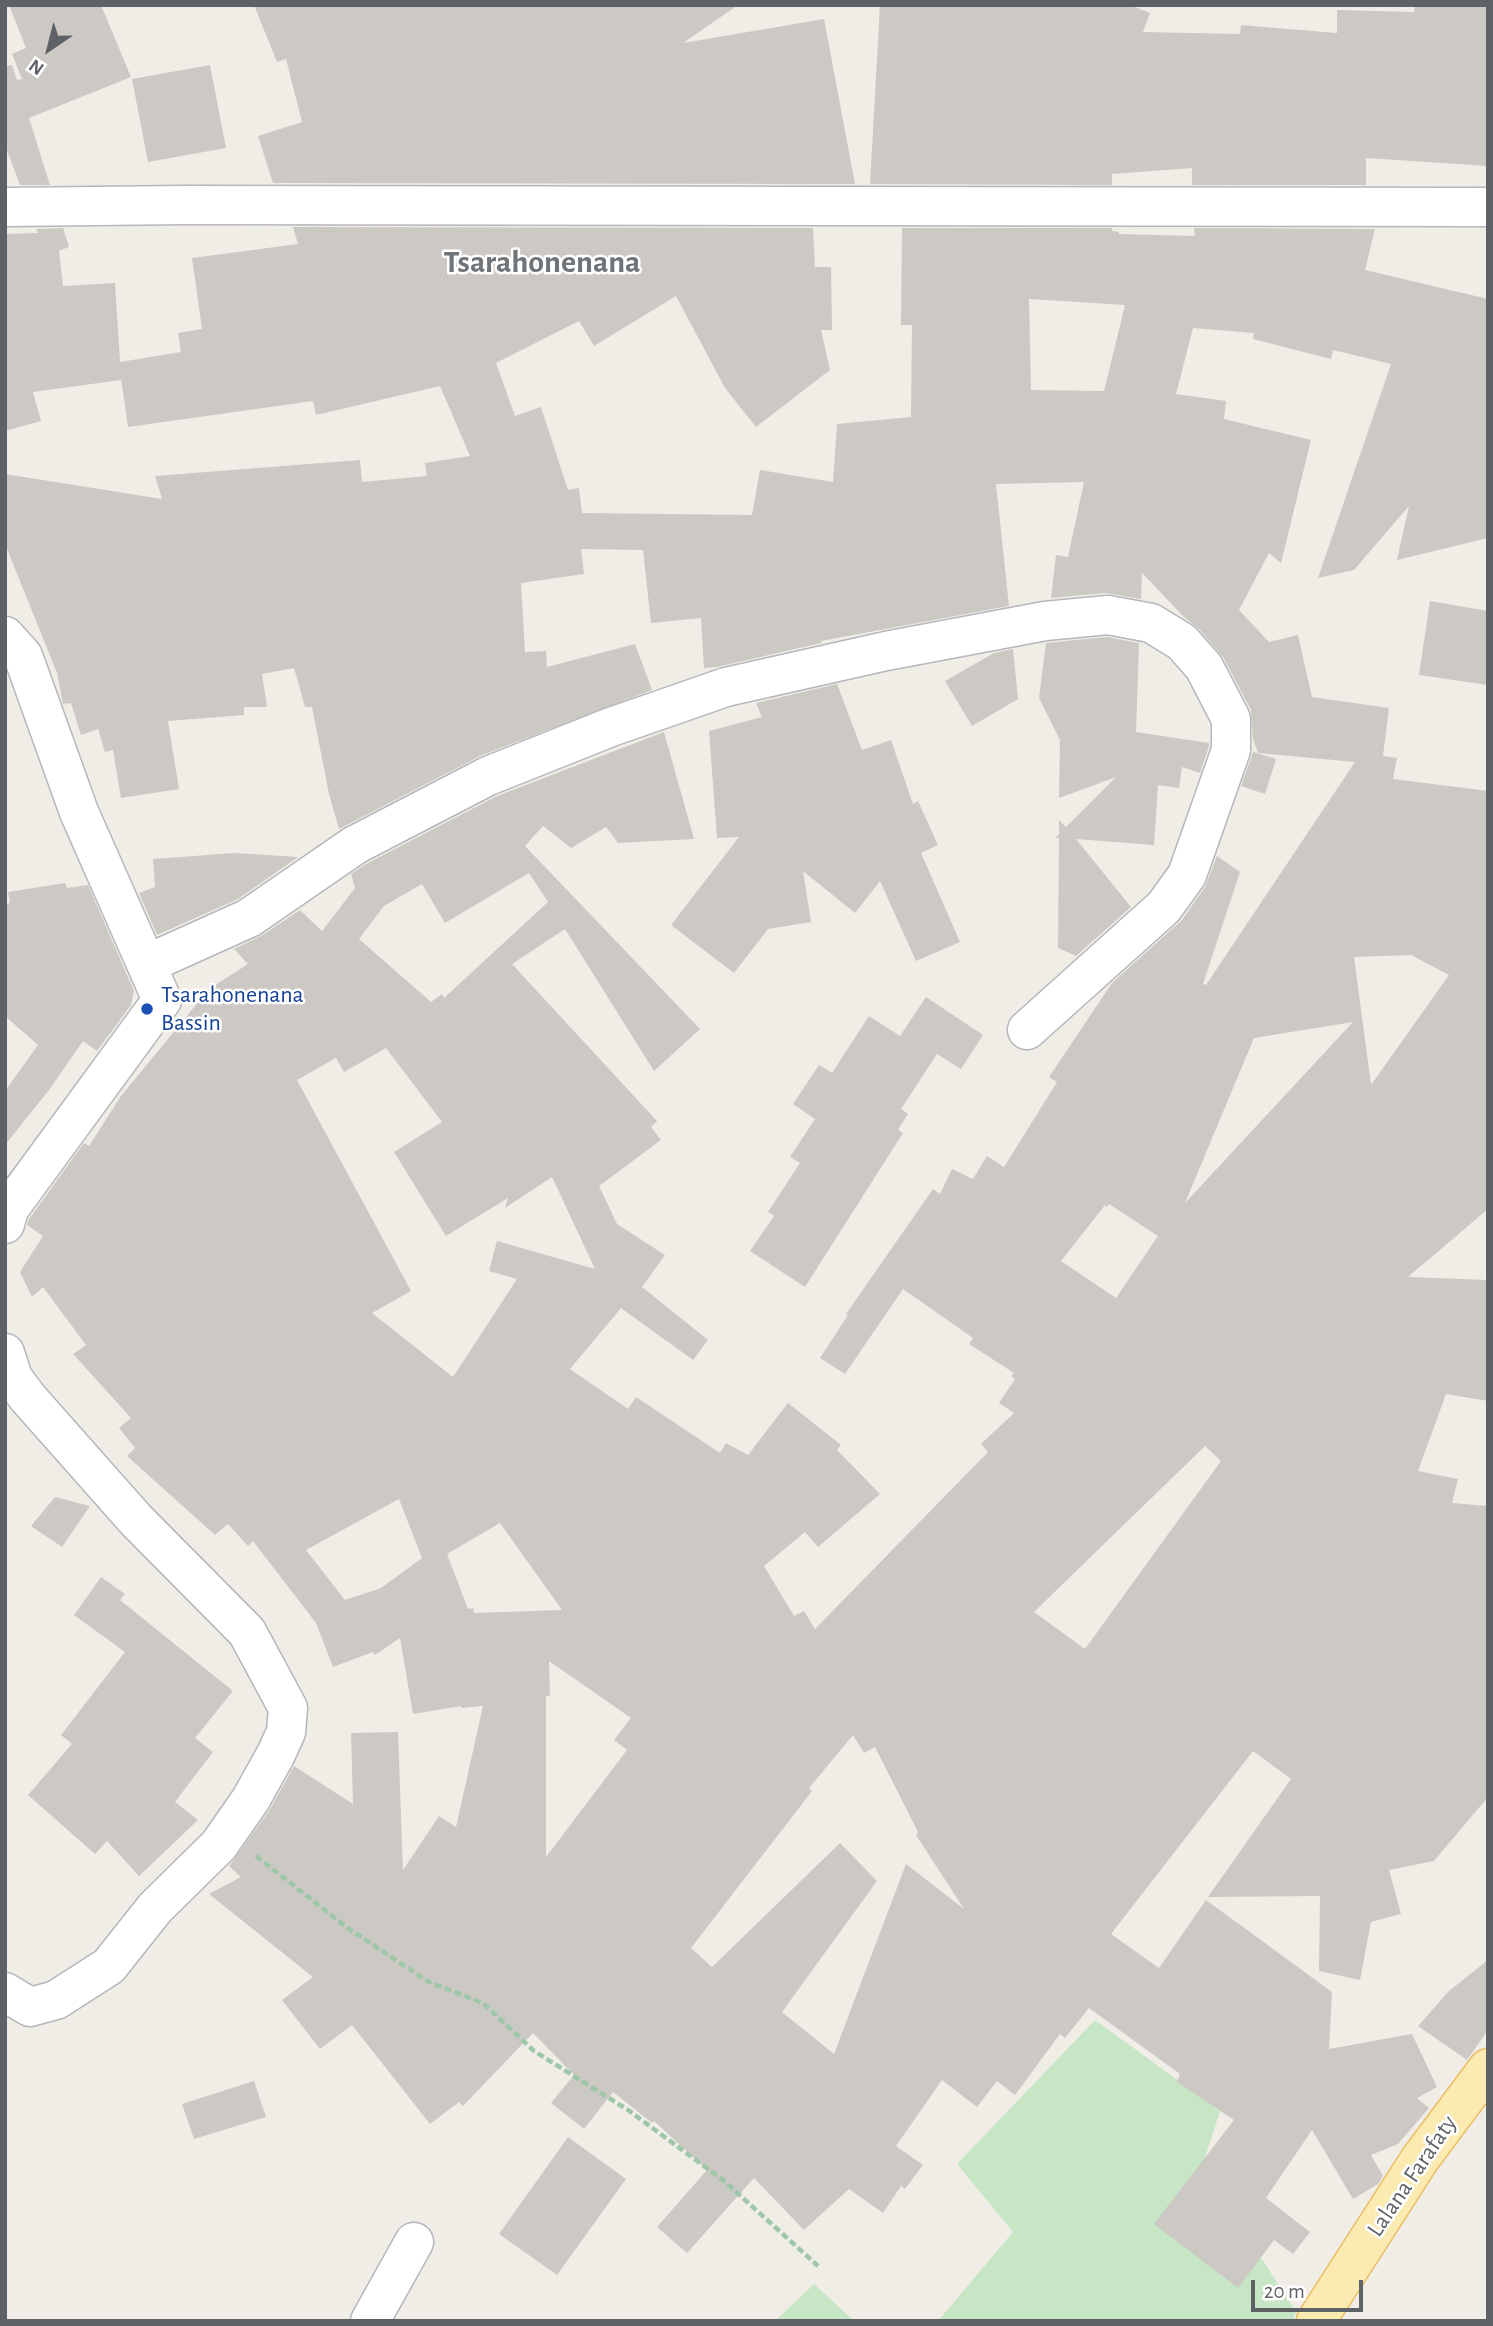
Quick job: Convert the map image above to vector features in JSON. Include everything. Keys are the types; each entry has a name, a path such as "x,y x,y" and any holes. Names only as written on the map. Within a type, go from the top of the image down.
{"main road":[{"name":"Lalana Farafaty","path":"1316,2321 1420,2159 1488,2068"}],"street":[{"path":"5,207 1488,207"},
{"path":"146,964 249,918 355,845 488,776 611,726 726,687 846,660 1045,621 1108,615 1151,623 1182,642 1204,667 1231,719 1231,750 1187,875 1172,897 1138,932 1027,1030"},
{"path":"5,635 23,656 79,812 162,1000 9,1209 5,1224"},
{"path":"5,1992 30,2007 56,2000 109,1966 155,1908 229,1833 276,1755 286,1732 289,1708 247,1632 136,1520 27,1398 8,1369"},
{"path":"370,2321 414,2242"}],"path":[{"path":"229,1833 349,1929 429,1982 483,2003 534,2051 628,2110 723,2180 818,2266"}],"green space":[{"path":"1095,2020 1220,2111 1194,2192 1192,2245 1262,2259 1296,2312 1292,2321 938,2321 1013,2232 957,2164"},
{"path":"814,2284 854,2321 775,2321"}],"building":[{"path":"9,5 101,5 131,77 29,118 50,185 20,185 5,145 5,66 12,65 17,80 22,79 12,54 26,48"},
{"path":"254,5 738,5 683,43 824,19 855,184 273,183 258,136 302,122 286,59 277,62"},
{"path":"880,5 1130,5 1150,13 1143,32 1240,34 1241,25 1337,33 1337,10 1414,12 1415,5 1488,5 1488,166 1366,158 1366,185 1192,185 1192,168 1112,174 1112,185 870,184"},
{"path":"210,65 226,148 148,162 132,79"},
{"path":"293,227 813,228 815,267 831,267 832,330 821,330 830,370 756,427 725,388 676,296 594,346 579,321 496,363 515,416 541,407 568,490 579,488 582,513 752,515 760,470 833,482 837,424 911,417 912,325 901,325 902,228 1112,228 1112,231 1119,234 1195,236 1194,228 1375,229 1365,270 1488,299 1488,538 1397,560 1409,506 1354,570 1318,578 1391,364 1333,350 1331,359 1253,339 1254,333 1193,328 1176,394 1226,401 1224,419 1311,440 1281,563 1269,553 1239,610 1269,642 1298,635 1312,697 1389,708 1383,756 1397,758 1393,779 1488,791 1488,1209 1408,1277 1488,1280 1488,1401 1446,1394 1418,1471 1458,1479 1452,1503 1488,1506 1488,1797 1434,1861 1389,1870 1401,1914 1371,1922 1360,1980 1319,1971 1320,1896 1208,1897 1291,1779 1253,1751 1111,1934 1159,1968 1206,1900 1332,1992 1329,2049 1412,2034 1437,2087 1417,2098 1429,2108 1398,2144 1371,2155 1383,2176 1378,2184 1353,2199 1312,2130 1266,2198 1310,2232 1293,2254 1274,2240 1238,2288 1154,2224 1234,2120 1177,2082 1180,2074 1089,2008 1065,2038 1060,2034 1015,2095 997,2081 977,2107 942,2080 896,2146 923,2165 905,2189 901,2186 883,2213 849,2189 804,2230 754,2178 687,2253 657,2227 707,2170 654,2121 652,2123 613,2092 584,2129 551,2103 574,2075 533,2033 463,2106 459,2102 430,2124 352,2025 320,2049 282,2000 313,1977 209,1894 241,1877 229,1866 269,1811 294,1766 353,1804 351,1733 398,1732 403,1870 439,1816 456,1827 483,1706 461,1706 413,1714 400,1638 375,1655 373,1652 333,1667 316,1623 253,1541 248,1546 228,1524 215,1535 127,1456 135,1448 119,1428 131,1418 73,1354 86,1345 43,1287 32,1297 20,1272 43,1236 27,1225 29,1219 84,1143 89,1146 121,1096 209,989 248,964 234,949 261,936 300,910 322,931 355,888 351,874 366,864 497,796 664,732 694,839 618,843 606,827 571,848 543,826 525,846 700,1029 654,1071 565,929 512,964 657,1121 651,1127 661,1140 599,1186 617,1224 665,1255 642,1287 708,1340 693,1360 621,1308 570,1369 628,1409 636,1397 720,1453 726,1443 748,1455 788,1403 841,1445 837,1450 880,1494 818,1547 805,1532 764,1566 794,1616 804,1611 815,1629 988,1452 981,1444 1014,1413 999,1403 1015,1379 1011,1376 1014,1373 969,1344 973,1338 903,1289 845,1374 820,1358 848,1315 846,1314 933,1189 940,1194 952,1169 973,1179 987,1156 1004,1167 1057,1082 1049,1077 1112,983 1182,920 1205,887 1217,856 1240,872 1203,984 1206,985 1355,762 1258,753 1253,739 1251,710 1223,657 1198,628 1142,573 1141,599 1106,593 1051,598 1056,555 1068,557 1084,482 996,484 1009,606 821,641 704,668 701,618 651,623 643,550 581,549 584,574 521,583 525,652 546,651 547,667 635,644 652,690 480,756 339,829 329,794 312,707 305,707 294,668 262,674 267,707 244,707 244,715 168,721 179,789 121,798 113,750 105,752 98,729 81,735 71,703 63,704 57,673 5,544 5,474 162,499 155,476 360,460 362,482 427,476 425,463 470,456 440,386 316,415 313,401 128,427 121,378 33,392 41,421 5,431 5,234 38,233 36,229 63,228 69,247 59,251 63,286 115,283 120,362 181,352 178,333 202,329 192,258 298,244","holes":["1029,299 1125,305 1104,391 1031,390","529,873 548,902 444,998 442,994 431,1002 359,939 384,906 422,884 445,923","1411,955 1449,975 1371,1085 1354,957","1353,1022 1185,1203 1254,1038","386,1048 442,1122 394,1152 446,1236 508,1198 505,1208 552,1177 595,1269 497,1241 489,1271 517,1279 453,1377 372,1313 411,1291 297,1080 336,1058 344,1072","1109,1204 1158,1236 1116,1298 1061,1261 1105,1205 1107,1207","1205,1446 1221,1461 1085,1649 1034,1612","399,1499 422,1558 381,1588 345,1600 306,1550","500,1523 562,1610 474,1613 473,1608 468,1609 447,1554","549,1661 631,1718 614,1740 627,1750 546,1857 546,1696 550,1696","853,1735 864,1753 875,1747 918,1832 916,1835 964,1909 906,1864 834,2054 782,2012 877,1881 840,1843 712,1967 691,1948 812,1791 809,1788"]},
{"path":"1430,601 1488,611 1488,685 1419,675"},
{"path":"1107,637 1139,643 1136,732 1209,743 1209,746 1200,773 1182,767 1179,788 1158,785 1154,845 1076,839 1131,907 1076,956 1058,948 1059,838 1055,838 1059,834 1059,820 1066,827 1116,777 1059,798 1060,740 1039,698 1046,643"},
{"path":"1013,649 1018,699 972,726 945,681 994,653"},
{"path":"837,684 862,750 891,740 913,804 918,801 938,845 921,853 960,942 916,961 880,881 855,913 803,871 811,922 768,929 734,973 671,925 739,837 717,838 709,731 762,717 756,703"},
{"path":"1253,752 1276,759 1265,794 1241,786"},
{"path":"235,853 298,857 238,899 157,935 139,893 155,887 153,859"},
{"path":"65,883 67,888 88,885 134,991 131,1005 97,1051 83,1041 49,1090 5,1145 5,1091 38,1045 5,1016 5,904 10,903 8,892"},
{"path":"926,997 983,1035 961,1069 937,1054 901,1109 908,1114 898,1130 903,1133 805,1287 750,1251 774,1216 768,1212 800,1163 790,1157 815,1119 793,1104 819,1065 832,1073 869,1016 900,1036"},
{"path":"55,1497 90,1506 62,1547 31,1526"},
{"path":"101,1577 125,1594 120,1600 233,1691 195,1738 213,1752 175,1802 198,1820 139,1876 107,1841 95,1854 28,1795 72,1744 61,1735 125,1652 74,1615"},
{"path":"1488,1960 1488,2030 1467,2060 1418,2026 1449,1991"},
{"path":"254,2081 266,2117 194,2139 182,2104"},
{"path":"568,2137 626,2179 557,2275 499,2234"}],"place":[{"name":"Tsarahonenana Bassin","path":"147,1009"}],"district":[{"name":"Tsarahonenana","path":"542,262"}]}
